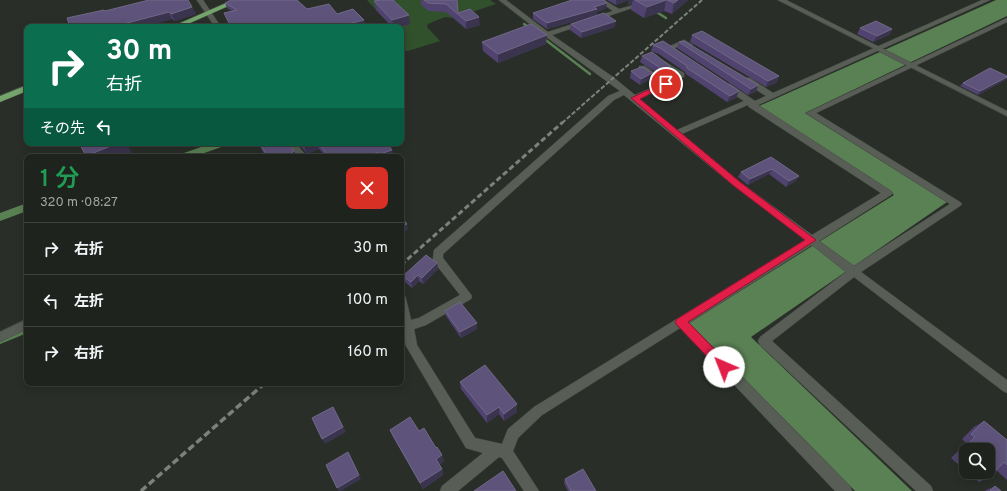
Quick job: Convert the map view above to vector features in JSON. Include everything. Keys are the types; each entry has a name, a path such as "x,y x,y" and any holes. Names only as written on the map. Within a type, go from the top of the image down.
{"highway":[{"path":"182,24 239,0"},
{"path":"0,99 24,89"}],"street":[{"path":"200,0 216,24"},
{"path":"502,0 547,35 626,91 737,184 1007,387"},
{"path":"600,0 618,11"},
{"path":"781,0 1007,114"},
{"path":"678,134 752,102 772,96 987,0"},
{"path":"547,35 636,5"},
{"path":"926,491 764,341 853,272 957,204 810,113 1007,20"},
{"path":"681,56 669,48 684,42 698,50"},
{"path":"655,57 681,75 663,83"},
{"path":"635,98 666,84 642,68"},
{"path":"738,75 772,96"},
{"path":"447,491 502,450 514,434 538,411 888,193 752,105 752,102 718,81"},
{"path":"408,326 422,322 467,296 438,259 438,253 611,98 626,91"},
{"path":"294,146 301,154"},
{"path":"404,311 412,346 472,443 502,450 532,491"},
{"path":"680,322 844,491"},
{"path":"0,337 24,325"}],"shaded area":[{"path":"367,0 490,0 496,4 454,18 445,17 428,24 427,27 440,41 408,51 404,50 404,24 389,24"},
{"path":"996,0 1007,0 1007,16 805,113 947,202 751,337 912,491 855,491 689,323 894,195 759,106"}],"building":[{"path":"149,0 188,0 192,7 171,14 169,12 123,24 69,24 67,18 105,11"},
{"path":"231,0 297,0 307,9 329,4 337,14 353,9 364,20 349,24 230,24 224,13 237,10 225,3"},
{"path":"393,0 409,15 392,20 374,1"},
{"path":"424,0 457,0 458,13 470,9 479,17 466,21 446,4 428,3"},
{"path":"572,0 604,0 607,3 594,7 597,9 547,23 533,13"},
{"path":"635,0 666,0 647,7"},
{"path":"667,0 678,0 674,3"},
{"path":"604,13 616,21 582,32 571,24"},
{"path":"876,21 892,29 877,36 860,28"},
{"path":"531,24 547,35 498,54 482,42"},
{"path":"702,31 779,76 768,81 692,35"},
{"path":"663,41 739,91 730,96 687,68 687,66 660,48 653,45"},
{"path":"684,41 758,85 751,89 679,42"},
{"path":"652,52 670,66 662,69 642,56"},
{"path":"642,67 652,73 641,79 631,71"},
{"path":"990,68 1007,77 980,91 963,83"},
{"path":"81,146 111,146 91,154 85,154"},
{"path":"261,146 291,146 294,151 292,152 294,154 266,154"},
{"path":"320,146 389,146 392,150 380,154 378,152 373,154 327,154"},
{"path":"771,157 799,176 789,181 772,169 750,179 741,172"},
{"path":"426,255 437,263 422,278 418,275 411,282 404,275"},
{"path":"460,302 477,323 460,332 445,311"},
{"path":"485,365 517,404 504,414 499,407 487,415 460,382"},
{"path":"333,407 343,427 322,439 312,418"},
{"path":"410,417 419,431 424,428 442,455 436,459 442,469 420,483 390,430"},
{"path":"984,421 1007,440 1007,465 1004,462 995,472 995,443 969,443 975,437 971,434"},
{"path":"348,452 359,475 337,488 326,465"},
{"path":"583,469 596,491 571,491 565,479"},
{"path":"503,471 516,491 474,491"},
{"path":"995,486 1001,491 990,491"}],"waterway":[{"path":"655,11 666,18"},
{"path":"524,24 530,28"},
{"path":"543,38 590,74"},
{"path":"191,154 214,146"},
{"path":"0,217 24,208"},
{"path":"0,342 24,332"}],"railway":[{"path":"562,123 702,0"},
{"path":"404,262 563,122"},
{"path":"141,491 262,386"}],"route":[{"path":"666,84 635,98 737,184 811,240 680,322 724,367"}]}
